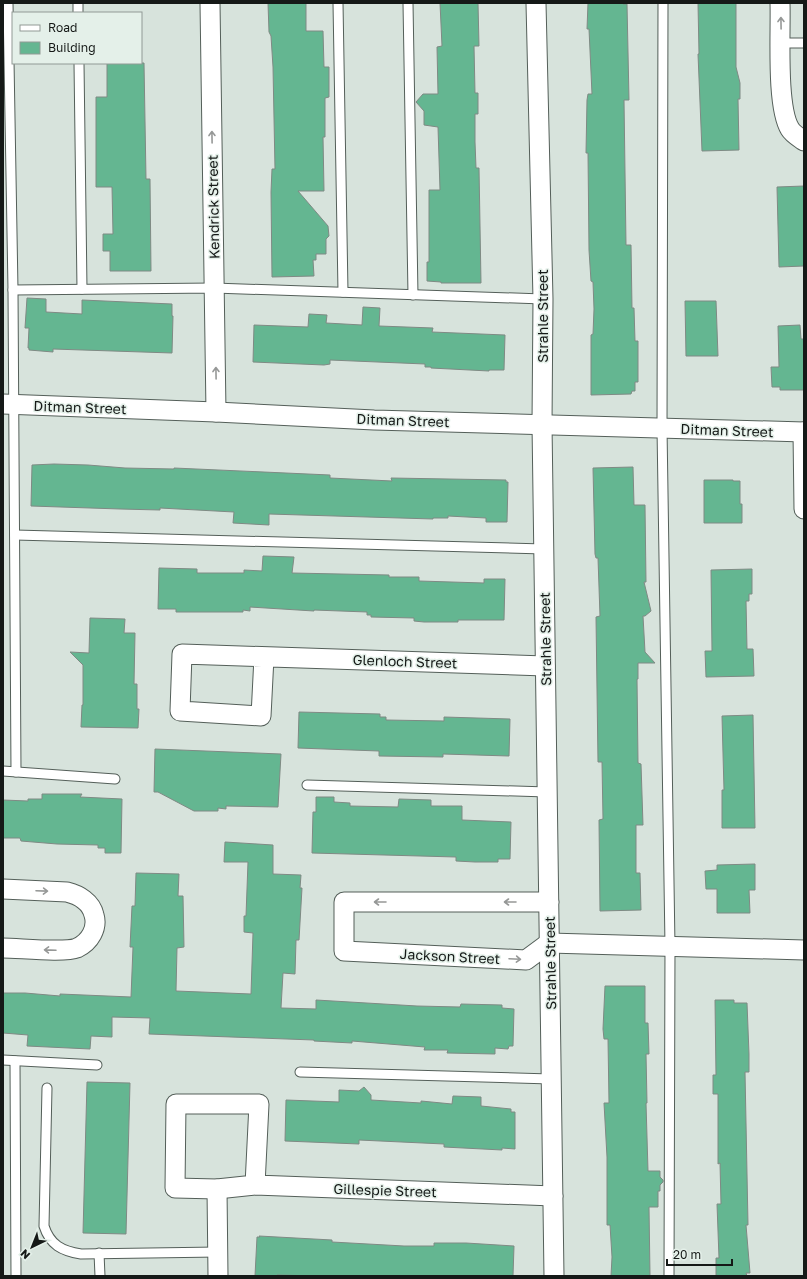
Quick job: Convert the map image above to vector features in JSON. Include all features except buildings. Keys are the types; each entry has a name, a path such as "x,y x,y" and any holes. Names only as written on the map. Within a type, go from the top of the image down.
{"street":[{"name":"Kendrick Street","path":"210,3 216,412"},
{"name":"Strahle Street","path":"536,3 543,300 542,424 554,1276"},
{"path":"780,3 781,91 784,112 790,129 801,139"},
{"name":"Ditman Street","path":"8,405 216,412 374,420 803,432"},
{"path":"803,432 804,509"},
{"name":"Glenloch Street","path":"264,656 261,716 180,711 182,654 264,656 545,666"},
{"path":"3,889 67,892 74,894 86,902 91,908 94,915 95,924 90,937 78,948 61,950 3,948"},
{"name":"Jackson Street","path":"549,902 344,902 344,951 526,960 549,943"},
{"path":"549,943 804,950"},
{"name":"Gillespie Street","path":"255,1185 259,1104 176,1104 175,1188 217,1189 255,1185 553,1196"},
{"path":"217,1189 218,1276"}],"lane":[{"path":"8,3 13,290 8,405 15,535 16,772"},
{"path":"338,3 343,292"},
{"path":"408,3 413,295"},
{"path":"663,3 662,428 670,946 669,1276"},
{"path":"781,43 804,43"},
{"path":"79,64 82,289"},
{"path":"13,290 214,288 543,300"},
{"path":"15,535 544,549"},
{"path":"3,771 115,779"},
{"path":"307,785 547,792"},
{"path":"3,1060 97,1065"},
{"path":"15,1061 16,1276"},
{"path":"300,1072 551,1079"},
{"path":"47,1088 44,1226 47,1235 53,1242 67,1252 81,1254 218,1252"},
{"path":"100,1253 100,1276"}]}
